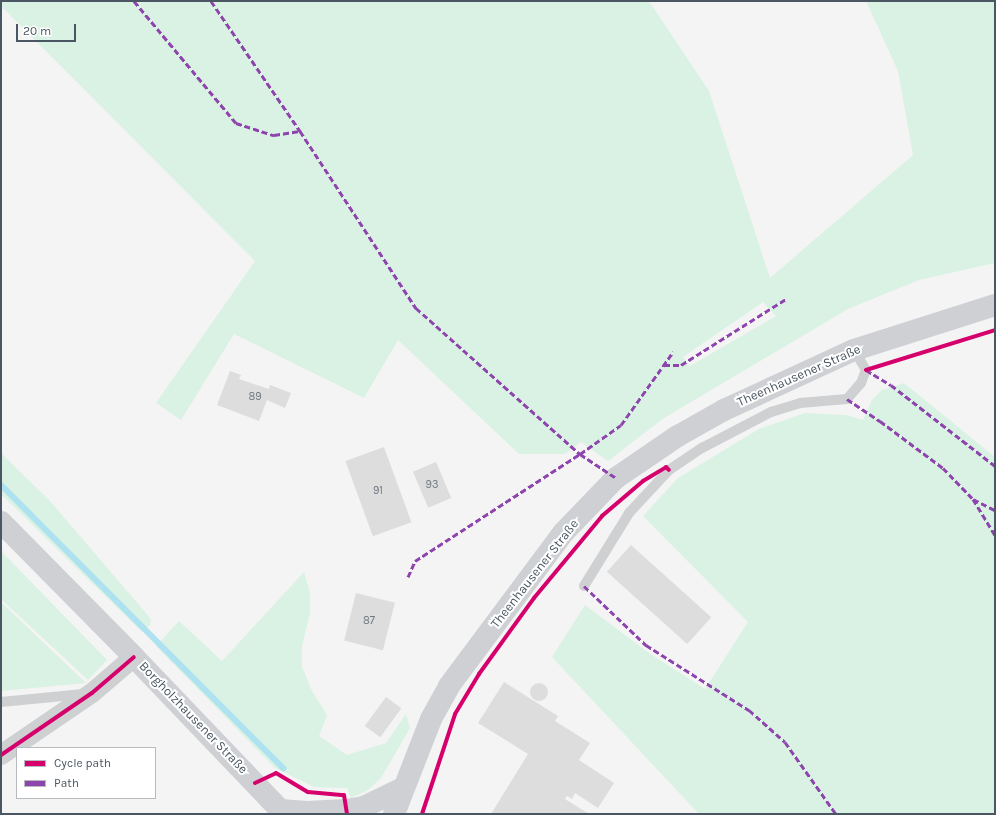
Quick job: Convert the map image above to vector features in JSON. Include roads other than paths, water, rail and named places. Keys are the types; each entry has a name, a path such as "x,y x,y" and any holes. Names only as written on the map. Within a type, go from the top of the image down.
{"main road":[{"name":"Theenhausener Straße","path":"394,814 431,719 450,686 564,533 616,478 676,436 724,410 854,350 995,305"},
{"name":"Borgholzhausener Straße","path":"1,522 134,657 282,812"},
{"path":"282,812 346,810 364,806 403,788"}],"street":[{"name":"Borgholzhausener Straße","path":"1,755 92,693 134,657"}],"lane":[{"path":"584,586 629,513 669,470 708,444 771,412 800,403 847,399 861,382 866,370 854,350"},
{"path":"1,702 92,693"}],"waterway":[{"path":"1,485 283,768"}]}
